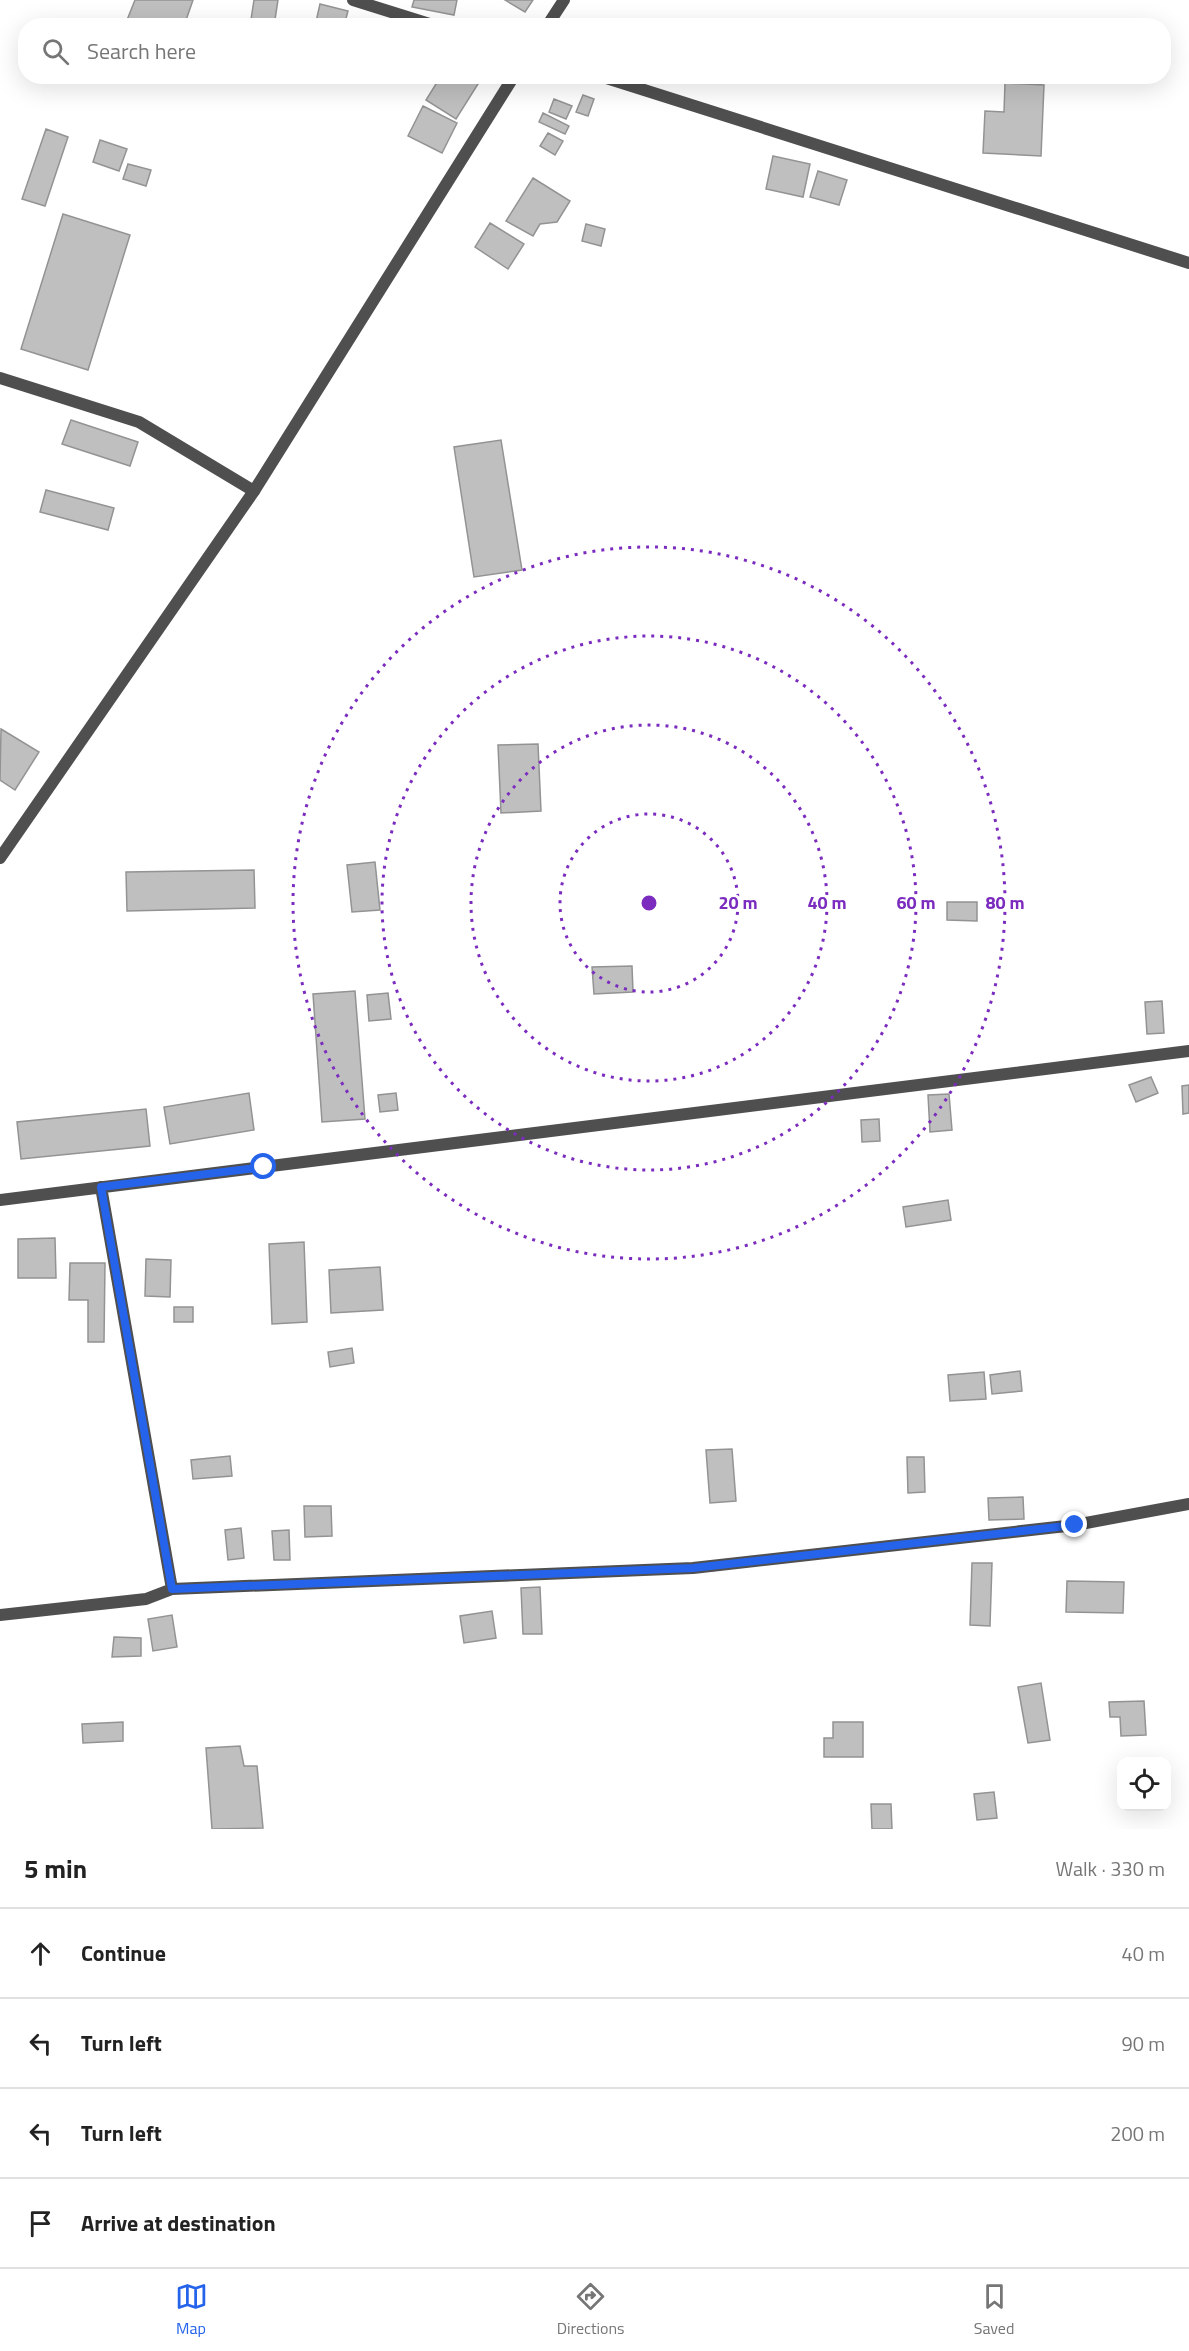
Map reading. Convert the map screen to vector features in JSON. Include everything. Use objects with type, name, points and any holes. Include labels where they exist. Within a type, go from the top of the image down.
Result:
[{"type":"street","points":[[353,0],[410,18]]},
{"type":"street","points":[[552,18],[564,0]]},
{"type":"street","points":[[0,858],[254,491],[509,84]]},
{"type":"street","points":[[625,84],[1189,263]]},
{"type":"street","points":[[0,378],[139,422],[254,491]]},
{"type":"street","points":[[0,1200],[1189,1051]]},
{"type":"street","points":[[101,1187],[172,1589]]},
{"type":"street","points":[[0,1615],[146,1599],[172,1589],[693,1568],[1075,1525],[1189,1504]]},
{"type":"building","points":[[135,0],[193,0],[187,18],[128,18]]},
{"type":"building","points":[[254,0],[278,0],[275,18],[251,18]]},
{"type":"building","points":[[414,0],[457,0],[454,15],[412,7]]},
{"type":"building","points":[[505,0],[533,0],[525,12]]},
{"type":"building","points":[[320,4],[348,11],[346,18],[317,18]]},
{"type":"building","points":[[436,84],[478,84],[456,119],[426,100]]},
{"type":"building","points":[[1005,84],[1044,85],[1041,156],[983,153],[985,111],[1004,112]]},
{"type":"building","points":[[583,95],[594,99],[588,116],[576,112]]},
{"type":"building","points":[[554,99],[572,106],[566,119],[549,112]]},
{"type":"building","points":[[423,106],[457,123],[442,153],[408,136]]},
{"type":"building","points":[[543,113],[569,126],[565,134],[539,122]]},
{"type":"building","points":[[46,129],[68,137],[45,206],[22,199]]},
{"type":"building","points":[[548,133],[563,141],[555,155],[540,146]]},
{"type":"building","points":[[100,140],[127,149],[119,171],[93,162]]},
{"type":"building","points":[[773,156],[810,164],[803,197],[766,189]]},
{"type":"building","points":[[128,164],[151,170],[146,186],[123,179]]},
{"type":"building","points":[[818,171],[847,180],[839,205],[810,197]]},
{"type":"building","points":[[533,178],[570,201],[557,222],[540,224],[533,236],[506,221]]},
{"type":"building","points":[[63,214],[130,235],[88,370],[21,349]]},
{"type":"building","points":[[490,223],[524,244],[508,269],[475,247]]},
{"type":"building","points":[[586,224],[605,229],[601,246],[582,241]]},
{"type":"building","points":[[71,420],[138,442],[130,466],[62,444]]},
{"type":"building","points":[[501,440],[522,570],[474,577],[454,447]]},
{"type":"building","points":[[46,490],[114,508],[108,530],[40,512]]},
{"type":"building","points":[[1,729],[39,752],[15,790],[0,780]]},
{"type":"building","points":[[538,744],[541,811],[501,813],[498,745]]},
{"type":"building","points":[[375,862],[380,910],[352,912],[347,865]]},
{"type":"building","points":[[254,870],[255,908],[127,911],[126,872]]},
{"type":"building","points":[[947,902],[977,902],[977,921],[947,920]]},
{"type":"building","points":[[632,966],[633,992],[594,994],[592,967]]},
{"type":"building","points":[[355,991],[365,1119],[322,1122],[313,994]]},
{"type":"building","points":[[388,993],[391,1019],[369,1021],[367,995]]},
{"type":"building","points":[[1162,1001],[1164,1033],[1147,1034],[1145,1002]]},
{"type":"building","points":[[1151,1077],[1158,1093],[1136,1102],[1129,1085]]},
{"type":"building","points":[[1189,1085],[1189,1113],[1183,1114],[1182,1086]]},
{"type":"building","points":[[249,1093],[254,1130],[170,1144],[164,1107]]},
{"type":"building","points":[[396,1093],[398,1110],[380,1112],[378,1095]]},
{"type":"building","points":[[949,1094],[952,1130],[930,1132],[928,1095]]},
{"type":"building","points":[[146,1109],[150,1146],[21,1159],[17,1122]]},
{"type":"building","points":[[879,1119],[880,1141],[862,1142],[861,1120]]},
{"type":"building","points":[[948,1200],[951,1220],[906,1227],[903,1207]]},
{"type":"building","points":[[55,1238],[56,1278],[18,1278],[18,1239]]},
{"type":"building","points":[[304,1242],[307,1322],[272,1324],[269,1244]]},
{"type":"building","points":[[146,1259],[171,1260],[170,1297],[145,1296]]},
{"type":"building","points":[[70,1263],[105,1263],[104,1342],[88,1342],[88,1300],[69,1300]]},
{"type":"building","points":[[380,1267],[383,1310],[331,1313],[329,1270]]},
{"type":"building","points":[[174,1307],[193,1307],[193,1322],[174,1322]]},
{"type":"building","points":[[352,1348],[354,1363],[330,1367],[328,1352]]},
{"type":"building","points":[[1020,1371],[1022,1391],[992,1394],[990,1375]]},
{"type":"building","points":[[984,1372],[986,1399],[950,1401],[948,1375]]},
{"type":"building","points":[[732,1449],[736,1501],[710,1503],[706,1450]]},
{"type":"building","points":[[230,1456],[232,1476],[193,1479],[191,1460]]},
{"type":"building","points":[[907,1457],[924,1457],[925,1492],[908,1493]]},
{"type":"building","points":[[1023,1497],[1024,1519],[989,1520],[988,1498]]},
{"type":"building","points":[[304,1506],[331,1506],[332,1536],[305,1537]]},
{"type":"building","points":[[241,1528],[244,1558],[228,1560],[225,1530]]},
{"type":"building","points":[[289,1530],[290,1560],[274,1560],[272,1531]]},
{"type":"building","points":[[972,1563],[992,1563],[990,1626],[970,1625]]},
{"type":"building","points":[[1067,1581],[1124,1582],[1123,1613],[1066,1612]]},
{"type":"building","points":[[540,1587],[542,1634],[523,1634],[521,1588]]},
{"type":"building","points":[[492,1611],[496,1638],[464,1643],[460,1616]]},
{"type":"building","points":[[172,1615],[177,1647],[153,1651],[148,1619]]},
{"type":"building","points":[[114,1637],[141,1638],[141,1656],[112,1657]]},
{"type":"building","points":[[1041,1683],[1050,1740],[1028,1743],[1018,1687]]},
{"type":"building","points":[[1144,1701],[1146,1735],[1121,1736],[1120,1717],[1110,1717],[1109,1702]]},
{"type":"building","points":[[123,1722],[123,1741],[83,1743],[82,1724]]},
{"type":"building","points":[[833,1722],[863,1722],[863,1757],[824,1757],[824,1738],[833,1738]]},
{"type":"building","points":[[240,1746],[244,1766],[257,1766],[263,1828],[212,1829],[206,1748]]},
{"type":"building","points":[[994,1792],[997,1818],[977,1820],[974,1794]]},
{"type":"building","points":[[871,1804],[891,1804],[892,1829],[872,1829]]},
{"type":"route","points":[[264,1167],[101,1187],[172,1589],[693,1568],[1075,1525]]}]
